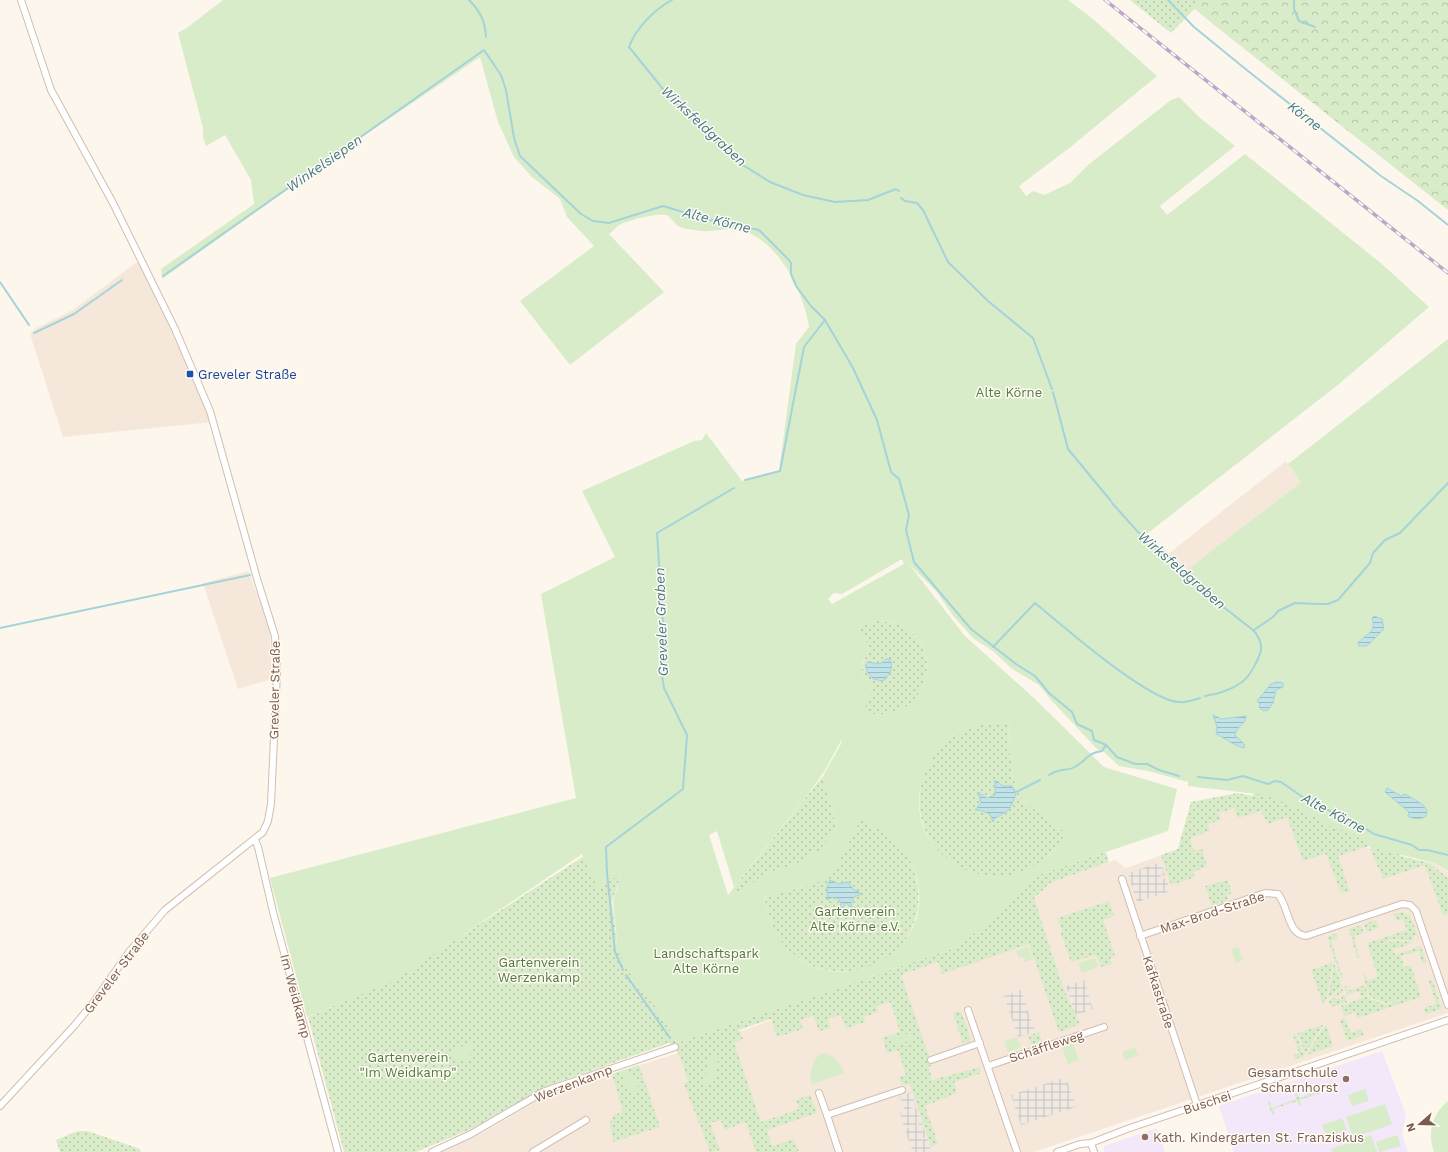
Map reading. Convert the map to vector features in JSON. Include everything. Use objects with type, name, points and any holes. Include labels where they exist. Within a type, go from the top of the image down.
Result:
[{"type":"street","name":"Greveler Straße","points":[[0,1106],[74,1026],[93,1003],[129,952],[160,916],[263,832],[266,826],[271,804],[277,672],[277,649],[273,627],[258,582],[210,411],[203,392],[175,330],[113,203],[51,90],[22,0]]},
{"type":"street","name":"Im Weidkamp","points":[[255,840],[338,1152]]},
{"type":"street","name":"Kafkastraße","points":[[1122,879],[1197,1105]]},
{"type":"street","name":"Max-Brod-Straße","points":[[1140,936],[1265,893],[1278,894],[1296,933],[1306,936],[1402,904],[1410,905],[1416,911],[1448,1005]]},
{"type":"street","points":[[968,1010],[1016,1152]]},
{"type":"street","name":"Buschei","points":[[1057,1152],[1080,1144],[1091,1143],[1104,1136],[1448,1020]]},
{"type":"street","name":"Schäffleweg","points":[[988,1066],[1104,1027]]},
{"type":"street","points":[[931,1060],[980,1043]]},
{"type":"street","name":"Werzenkamp","points":[[432,1152],[471,1134],[545,1091],[675,1047]]},
{"type":"street","points":[[826,1115],[902,1090]]},
{"type":"street","points":[[819,1093],[839,1152]]},
{"type":"street","points":[[533,1152],[586,1120]]},
{"type":"street","points":[[1091,1143],[1094,1152]]},
{"type":"shaded area","points":[[141,259],[213,422],[63,437],[30,334],[35,329],[73,310]]},
{"type":"shaded area","points":[[1286,461],[1301,482],[1183,573],[1181,567],[1167,555]]},
{"type":"shaded area","points":[[249,571],[254,587],[273,627],[270,636],[272,679],[238,689],[203,583]]},
{"type":"shaded area","points":[[1191,802],[1288,802],[1380,855],[1433,863],[1448,872],[1448,1013],[1034,1152],[440,1152],[479,1135],[549,1094],[678,1053],[938,962],[973,955],[1050,883],[1115,860],[1126,868],[1178,849]]},
{"type":"shaded area","points":[[1161,862],[1165,875],[1160,876],[1161,879],[1166,878],[1170,891],[1137,902],[1133,889],[1138,887],[1137,885],[1132,886],[1128,873]]},
{"type":"shaded area","points":[[1084,980],[1093,1009],[1076,1015],[1066,986]]},
{"type":"shaded area","points":[[1021,990],[1035,1032],[1018,1037],[1004,996]]},
{"type":"shaded area","name":"Gesamtschule Scharnhorst","points":[[1382,1051],[1406,1115],[1402,1133],[1408,1152],[1234,1152],[1219,1106]]},
{"type":"shaded area","points":[[1066,1077],[1076,1107],[1021,1125],[1011,1095]]},
{"type":"shaded area","points":[[911,1092],[916,1106],[911,1108],[911,1110],[916,1108],[921,1121],[916,1125],[922,1123],[926,1137],[921,1139],[927,1138],[931,1152],[913,1152],[910,1144],[915,1141],[909,1142],[905,1129],[910,1127],[910,1125],[904,1127],[900,1113],[905,1111],[900,1096]]},
{"type":"shaded area","name":"Kath. Kindergarten St. Franziskus","points":[[1157,1128],[1165,1152],[1104,1152],[1104,1146]]},
{"type":"green space","name":"Alte Körne","points":[[223,0],[1068,0],[1093,19],[1157,76],[1068,149],[1019,186],[1026,196],[1033,191],[1044,195],[1070,183],[1088,165],[1171,100],[1179,97],[1199,117],[1235,146],[1160,206],[1167,215],[1245,154],[1383,265],[1429,307],[1339,384],[1144,536],[1181,567],[1183,573],[1301,482],[1288,464],[1448,339],[1448,871],[1434,863],[1378,849],[1353,834],[1329,826],[1300,809],[1272,798],[1257,794],[1188,786],[1188,782],[1148,771],[1119,766],[1104,752],[1097,749],[1039,685],[1012,669],[993,651],[974,639],[954,617],[936,591],[909,564],[964,635],[1035,699],[1104,767],[1177,789],[1168,831],[1041,874],[960,946],[677,1043],[665,1020],[628,971],[618,951],[613,902],[621,875],[599,885],[600,889],[597,887],[582,854],[396,980],[307,1017],[270,878],[576,798],[541,594],[615,557],[582,491],[694,441],[702,440],[706,433],[742,481],[779,471],[796,344],[809,327],[802,299],[788,270],[768,245],[743,231],[731,229],[701,231],[685,229],[678,226],[670,217],[666,215],[650,216],[625,222],[609,234],[664,292],[570,365],[520,301],[594,246],[567,217],[560,199],[532,177],[514,157],[498,122],[480,57],[346,148],[162,279],[161,269],[254,204],[251,180],[225,135],[206,146],[203,137],[203,128],[178,33]],"holes":[[[902,559],[904,564],[832,604],[828,599],[834,593],[842,594]],[[876,621],[890,622],[903,626],[917,638],[925,653],[927,669],[923,685],[914,699],[901,710],[884,714],[864,712],[873,687],[863,674],[863,661],[870,651],[859,626]],[[1008,722],[1012,776],[1023,801],[1066,833],[1042,861],[1018,873],[1003,876],[988,876],[974,873],[947,859],[936,848],[927,835],[921,820],[919,804],[925,773],[933,759],[943,747],[955,737],[969,729],[988,724]],[[842,739],[841,744],[823,776],[837,828],[819,851],[796,864],[764,874],[743,891],[728,895],[709,835],[717,831],[734,887],[809,793],[825,770]],[[861,820],[888,835],[896,842],[908,857],[916,876],[919,905],[912,930],[896,950],[875,964],[851,971],[825,970],[801,960],[780,940],[774,930],[764,897],[815,884],[834,872]]]},
{"type":"green space","points":[[1130,0],[1194,0],[1198,5],[1171,33]]},
{"type":"green space","points":[[1194,0],[1448,0],[1448,210],[1214,25],[1194,8],[1198,5]]},
{"type":"green space","points":[[876,621],[890,622],[903,626],[917,638],[925,653],[927,669],[923,685],[914,699],[901,710],[884,714],[863,712],[873,687],[863,674],[862,665],[870,651],[859,626]]},
{"type":"green space","points":[[1008,722],[1012,776],[1023,801],[1067,833],[1047,856],[1033,867],[1019,873],[1003,876],[988,876],[973,873],[959,867],[946,858],[935,847],[927,834],[921,818],[921,787],[933,758],[955,735],[969,728]]},
{"type":"green space","points":[[823,776],[837,828],[819,851],[796,864],[764,874],[743,891],[728,895]]},
{"type":"green space","points":[[1254,786],[1395,847],[1401,856],[1429,863],[1448,878],[1448,914],[1443,915],[1425,865],[1383,879],[1369,846],[1338,856],[1350,892],[1341,893],[1326,854],[1303,861],[1287,817],[1268,824],[1261,811],[1238,818],[1234,808],[1219,813],[1221,820],[1208,824],[1210,831],[1190,838],[1194,851],[1202,849],[1207,866],[1193,872],[1195,877],[1171,885],[1161,855],[1178,849],[1191,802],[1237,793],[1253,796]]},
{"type":"green space","name":"Gartenverein Alte Körne e.V.","points":[[861,820],[889,835],[901,845],[907,854],[915,874],[918,895],[917,914],[910,932],[899,947],[885,959],[868,967],[848,971],[819,968],[804,962],[784,946],[775,932],[764,897],[815,884]]},
{"type":"green space","points":[[1106,852],[1109,862],[1050,883],[1034,898],[1063,987],[1080,1024],[1059,1032],[1029,944],[942,974],[938,962],[901,975],[932,1065],[929,1067],[932,1080],[980,1067],[981,1073],[954,1082],[957,1093],[925,1106],[938,1144],[931,1147],[910,1084],[902,1085],[899,1077],[906,1075],[898,1050],[887,1054],[883,1038],[900,1031],[890,1002],[876,1006],[879,1012],[864,1017],[865,1022],[846,1028],[841,1015],[828,1019],[831,1028],[819,1031],[813,1016],[800,1020],[803,1029],[777,1037],[771,1019],[739,1030],[743,1039],[734,1043],[761,1122],[799,1109],[796,1100],[810,1095],[817,1113],[767,1130],[772,1146],[794,1139],[799,1152],[756,1152],[746,1122],[724,1130],[721,1120],[710,1123],[720,1150],[710,1152],[684,1084],[688,1081],[681,1060],[676,1050],[669,1043],[550,1085],[473,1128],[416,1152],[344,1152],[308,1017],[392,981],[584,856],[622,872],[612,902],[618,951],[665,1020],[677,1043],[960,946],[1041,874]]},
{"type":"green space","points":[[1228,880],[1232,893],[1227,895],[1229,900],[1212,906],[1205,886]]},
{"type":"green space","points":[[1109,901],[1114,916],[1103,920],[1115,956],[1110,958],[1112,964],[1102,967],[1096,955],[1071,962],[1061,933],[1062,929],[1057,918]]},
{"type":"green space","points":[[1401,912],[1410,915],[1419,939],[1416,935],[1413,936],[1413,941],[1393,939],[1378,945],[1393,941],[1414,942],[1393,950],[1395,955],[1421,946],[1426,962],[1422,963],[1419,951],[1401,956],[1404,967],[1411,965],[1421,997],[1358,1018],[1355,1012],[1344,1016],[1341,1006],[1368,996],[1370,999],[1386,1005],[1404,999],[1386,1003],[1370,997],[1363,975],[1365,974],[1368,981],[1378,977],[1367,943],[1407,930],[1403,919],[1396,921],[1394,914]]},
{"type":"green space","points":[[1376,920],[1379,927],[1367,932],[1364,924]]},
{"type":"green space","points":[[1361,925],[1364,933],[1354,936],[1359,957],[1357,958],[1349,929]]},
{"type":"green space","points":[[1337,933],[1337,939],[1331,941],[1343,978],[1341,978],[1327,937]]},
{"type":"green space","points":[[1028,946],[1033,959],[1025,962],[1023,957],[1019,958],[1016,951]]},
{"type":"green space","points":[[1238,947],[1243,960],[1236,963],[1231,949]]},
{"type":"green space","points":[[1095,958],[1098,967],[1082,973],[1078,963]]},
{"type":"green space","points":[[1333,962],[1326,1001],[1323,1004],[1311,970]]},
{"type":"green space","points":[[1334,963],[1342,986],[1328,999]]},
{"type":"green space","points":[[1432,979],[1442,1009],[1426,1014],[1424,1008],[1436,1004],[1429,981]]},
{"type":"green space","points":[[1365,985],[1368,995],[1361,997],[1359,991],[1347,995],[1344,987],[1346,986],[1348,991]]},
{"type":"green space","points":[[1342,988],[1343,992],[1332,998]]},
{"type":"green space","points":[[1345,995],[1347,1002],[1331,1007],[1329,1001],[1332,998],[1342,999],[1341,996]]},
{"type":"green space","points":[[961,1011],[971,1039],[969,1042],[963,1044],[953,1013]]},
{"type":"green space","points":[[1345,1018],[1351,1033],[1362,1029],[1364,1035],[1347,1041],[1340,1020]]},
{"type":"green space","points":[[1326,1024],[1333,1046],[1306,1055]]},
{"type":"green space","points":[[1323,1025],[1305,1054],[1298,1033]]},
{"type":"green space","points":[[1039,1032],[1043,1043],[1032,1047],[1028,1036]]},
{"type":"green space","points":[[903,1034],[912,1034],[912,1040],[903,1043],[900,1047],[894,1045],[892,1040],[894,1037],[901,1040]]},
{"type":"green space","points":[[1296,1034],[1304,1056],[1295,1059],[1293,1055],[1299,1053],[1293,1035]]},
{"type":"green space","points":[[1017,1037],[1021,1047],[1008,1052],[1004,1041]]},
{"type":"green space","points":[[468,1043],[471,1044],[470,1061],[453,1060],[449,1053]]},
{"type":"green space","points":[[1073,1043],[1079,1060],[1068,1064],[1062,1047]]},
{"type":"green space","points":[[1135,1047],[1138,1055],[1125,1060],[1122,1052]]},
{"type":"green space","points":[[825,1053],[837,1060],[844,1073],[812,1084],[812,1065],[819,1055]]},
{"type":"green space","points":[[709,1055],[719,1057],[713,1085],[704,1084]]},
{"type":"green space","points":[[639,1065],[660,1127],[613,1142],[610,1123],[614,1115],[623,1112],[612,1074]]},
{"type":"green space","points":[[625,1071],[639,1085],[633,1092],[624,1083],[626,1081],[620,1075]]},
{"type":"green space","points":[[1365,1089],[1369,1101],[1352,1106],[1348,1095]]},
{"type":"green space","points":[[1319,1091],[1320,1093],[1300,1100],[1301,1105],[1299,1106],[1297,1101],[1273,1109],[1274,1114],[1272,1115],[1268,1103],[1270,1102],[1272,1108],[1296,1099],[1295,1094],[1297,1093],[1299,1098]]},
{"type":"green space","points":[[1448,1101],[1448,1152],[1434,1152],[1431,1138],[1432,1124],[1438,1112]]},
{"type":"green space","points":[[1385,1104],[1392,1124],[1353,1138],[1346,1117]]},
{"type":"green space","points":[[1342,1118],[1347,1130],[1327,1137],[1322,1125]]},
{"type":"green space","points":[[78,1131],[87,1131],[140,1149],[141,1152],[60,1152],[56,1140]]},
{"type":"green space","points":[[1371,1135],[1377,1152],[1332,1152],[1331,1149]]},
{"type":"green space","points":[[1397,1135],[1401,1146],[1379,1152],[1376,1142]]},
{"type":"water","points":[[1374,616],[1382,619],[1384,629],[1367,646],[1359,646],[1358,643],[1372,630],[1372,618]]},
{"type":"water","points":[[886,659],[890,659],[892,665],[888,676],[883,681],[873,679],[867,672],[866,665],[868,662],[880,664]]},
{"type":"water","points":[[1277,682],[1283,683],[1283,687],[1276,690],[1273,703],[1268,710],[1263,711],[1259,707],[1260,704],[1257,701],[1271,684]]},
{"type":"water","points":[[1213,715],[1222,719],[1246,716],[1246,719],[1235,735],[1245,745],[1244,748],[1216,734],[1217,727]]},
{"type":"water","points":[[995,780],[1003,786],[1012,786],[1016,795],[1009,810],[994,819],[993,822],[990,814],[980,810],[975,810],[981,803],[978,792],[987,798],[995,795]]},
{"type":"water","points":[[1387,788],[1401,796],[1405,794],[1422,804],[1427,810],[1426,816],[1417,819],[1408,816],[1409,812],[1385,792]]},
{"type":"water","points":[[830,880],[839,884],[848,882],[853,889],[862,894],[854,897],[851,903],[852,908],[846,903],[838,915],[841,904],[839,899],[833,897],[827,900],[827,887]]},
{"type":"waterway","name":"Alte Körne","points":[[469,0],[482,17],[486,37]]},
{"type":"waterway","name":"Wirksfeldgraben","points":[[672,0],[646,20],[636,33],[629,47],[663,89],[699,127],[738,162],[770,182],[803,195],[835,202],[868,200],[896,189],[899,191]]},
{"type":"waterway","name":"Körne","points":[[1168,0],[1194,27],[1248,71],[1381,176],[1418,201],[1448,225]]},
{"type":"waterway","points":[[1294,0],[1294,9],[1299,21],[1315,27]]},
{"type":"waterway","name":"Alte Körne","points":[[163,276],[484,50],[501,75],[506,90],[514,138],[520,156],[581,214],[593,221],[609,223],[663,206],[710,220],[759,230],[788,259],[791,263],[791,274],[796,286],[811,306],[825,320],[853,368],[877,420],[891,472],[899,479],[909,515],[906,530],[914,562],[971,629],[1016,664],[1035,676],[1049,693],[1072,712],[1077,724],[1092,731],[1094,740],[1106,745],[1117,757],[1135,764],[1147,764],[1159,770],[1179,776]]},
{"type":"waterway","name":"Wirksfeldgraben","points":[[901,198],[905,201],[917,203],[923,210],[948,262],[988,301],[1033,338],[1052,389]]},
{"type":"waterway","points":[[34,333],[74,314],[122,280]]},
{"type":"waterway","points":[[0,282],[29,325]]},
{"type":"waterway","name":"Greveler Graben","points":[[745,480],[780,471],[804,347],[825,320]]},
{"type":"waterway","name":"Wirksfeldgraben","points":[[1053,392],[1068,449],[1111,501]]},
{"type":"waterway","points":[[1254,630],[1273,617],[1278,611],[1295,603],[1328,604],[1338,600],[1370,563],[1373,553],[1385,540],[1400,533],[1448,483]]},
{"type":"waterway","name":"Greveler Graben","points":[[623,970],[615,952],[607,873],[606,847],[683,789],[687,735],[664,688],[662,675],[665,654],[657,533],[734,488]]},
{"type":"waterway","name":"Wirksfeldgraben","points":[[1112,503],[1138,532],[1162,549],[1181,568],[1190,581],[1253,630],[1259,639],[1261,645],[1260,654],[1248,676],[1238,685],[1220,693],[1205,696]]},
{"type":"waterway","points":[[0,628],[250,575]]},
{"type":"waterway","name":"Wirksfeldgraben","points":[[993,647],[1035,603],[1084,644],[1147,689],[1165,698],[1179,702],[1187,702],[1200,698]]},
{"type":"waterway","points":[[1049,775],[1057,771],[1075,767],[1093,753],[1102,751],[1106,745]]},
{"type":"waterway","name":"Alte Körne","points":[[1198,777],[1227,780],[1243,776],[1268,784],[1275,781],[1281,782],[1317,807],[1328,810],[1360,825],[1374,834],[1412,845],[1419,850],[1427,850],[1448,855]]},
{"type":"waterway","points":[[1016,792],[1040,780]]},
{"type":"waterway","name":"Greveler Graben","points":[[626,975],[670,1038]]},
{"type":"railway","points":[[1105,0],[1448,273]]},
{"type":"place","name":"Greveler Straße","points":[[190,374]]},
{"type":"place","name":"Gesamtschule Scharnhorst","points":[[1346,1079]]},
{"type":"place","name":"Kath. Kindergarten St. Franziskus","points":[[1145,1137]]},
{"type":"water label","name":"Winkelsiepen","points":[[324,163]]},
{"type":"park label","name":"Landschaftspark Alte Körne","points":[[706,960]]},
{"type":"park label","name":"Gartenverein Werzenkamp","points":[[539,970]]},
{"type":"park label","name":"Gartenverein \"Im Weidkamp\"","points":[[408,1064]]}]
